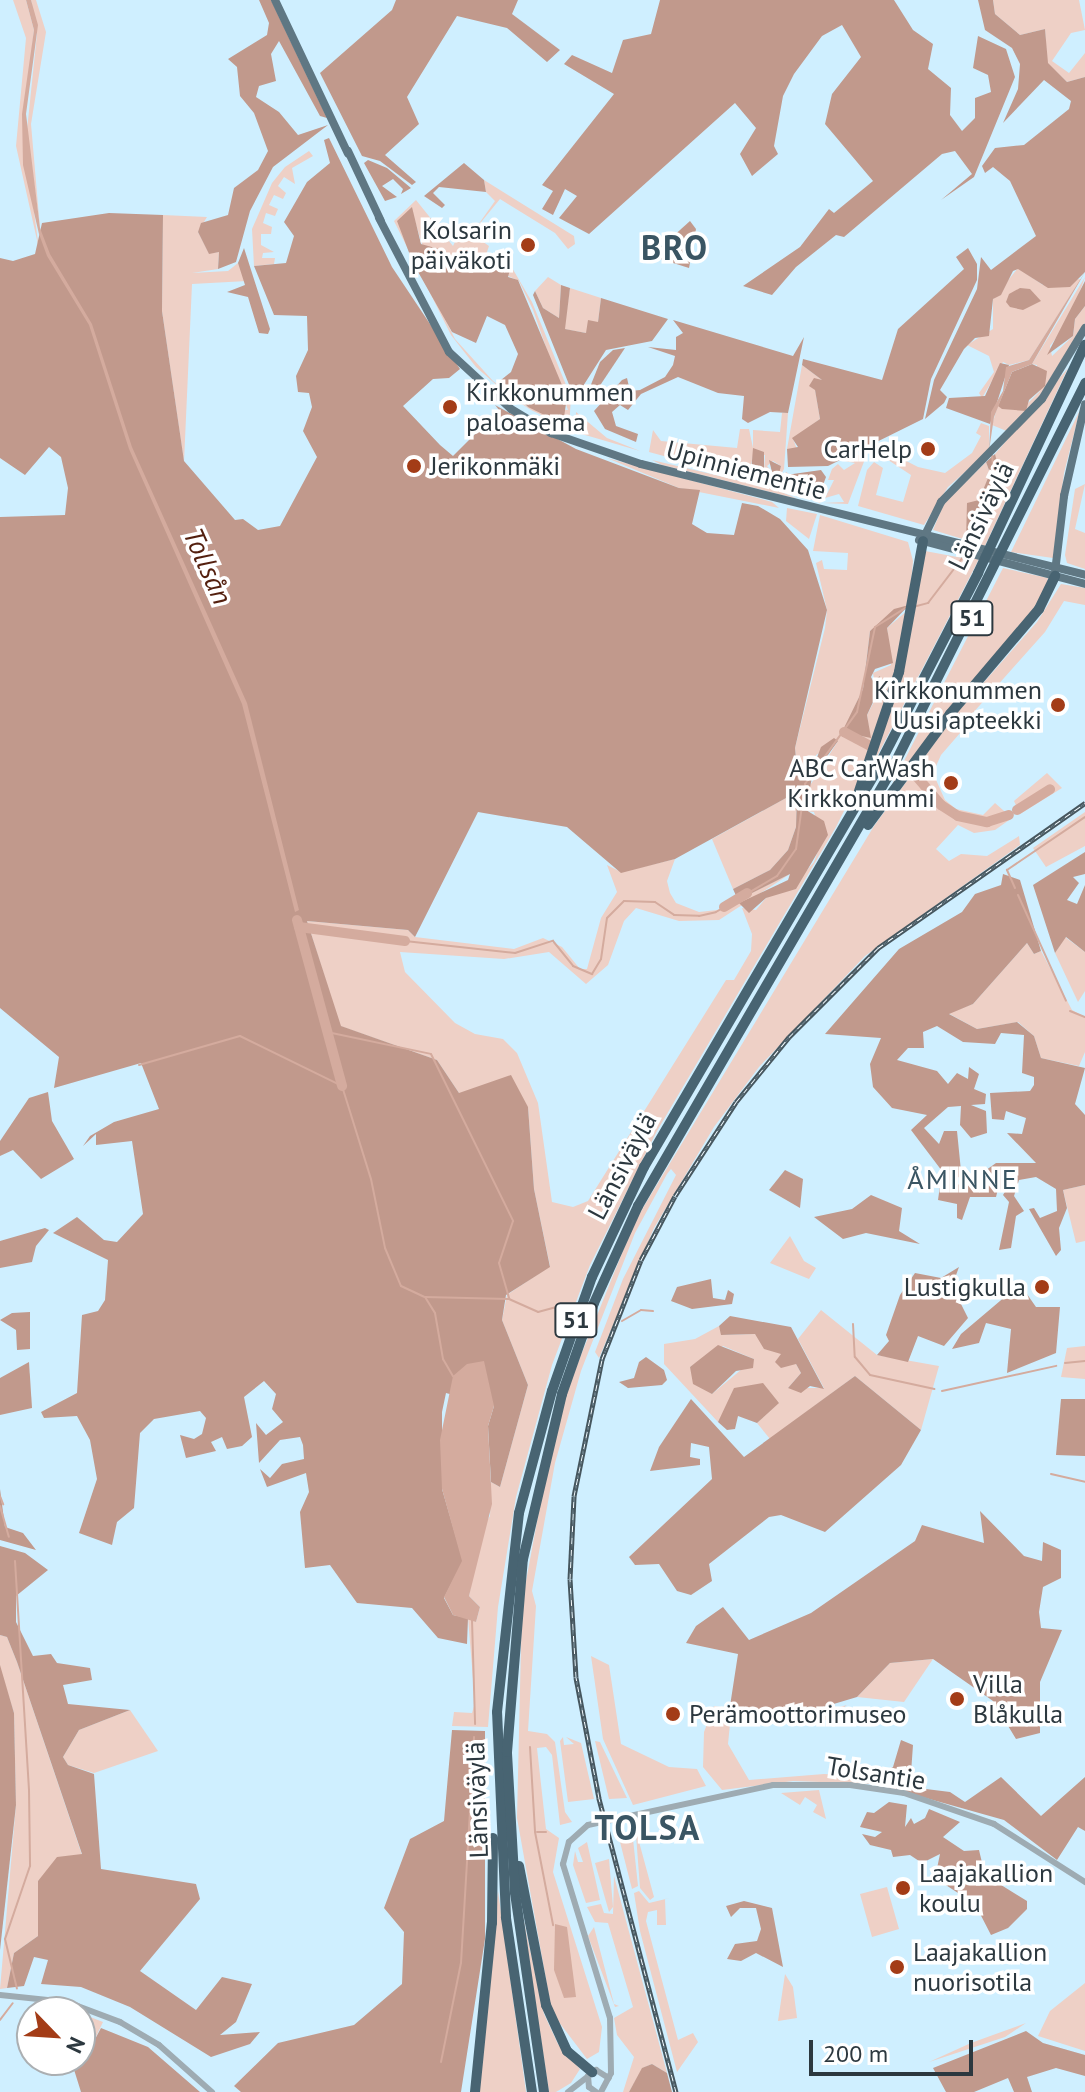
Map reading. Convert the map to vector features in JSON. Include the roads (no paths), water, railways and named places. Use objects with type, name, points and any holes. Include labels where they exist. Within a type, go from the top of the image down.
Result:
[{"type":"highway","name":"Länsiväylä","points":[[532,2092],[506,1917],[496,1788],[498,1684],[517,1528],[531,1460],[572,1329],[644,1167],[848,822],[948,636],[1085,345]]},
{"type":"highway","name":"Länsiväylä","points":[[544,2092],[527,1997],[509,1810],[509,1685],[523,1559],[542,1466],[582,1332],[655,1173],[849,848],[960,641],[1085,383]]},
{"type":"highway","points":[[848,822],[888,711],[910,619],[924,538]]},
{"type":"highway","points":[[849,848],[950,714],[1028,625],[1055,572]]},
{"type":"highway","points":[[475,2092],[492,1923],[496,1788]]},
{"type":"highway","points":[[509,1810],[546,2005],[567,2051],[593,2073]]},
{"type":"main road","name":"Upinniementie","points":[[275,0],[391,244],[449,352],[478,382],[528,421],[610,455],[1055,572]]},
{"type":"main road","points":[[924,538],[941,502],[1042,399],[1085,328]]},
{"type":"main road","points":[[1055,572],[1064,496],[1085,404]]},
{"type":"main road","points":[[1055,572],[1085,575]]},
{"type":"main road","points":[[1055,572],[1085,584]]},
{"type":"street","name":"Tolsantie","points":[[610,2082],[609,2011],[563,1864],[567,1846],[580,1830],[644,1812],[773,1785],[888,1790],[994,1824],[1085,1882]]},
{"type":"street","points":[[0,1995],[67,2002],[112,2018],[159,2045],[212,2092]]},
{"type":"street","points":[[568,2092],[593,2073],[611,2052]]},
{"type":"street","points":[[578,2092],[596,2091],[610,2082],[593,2073]]},
{"type":"street","points":[[593,2073],[596,2091]]},
{"type":"waterway","points":[[969,544],[994,477],[992,456]]},
{"type":"waterway","points":[[913,607],[928,603],[963,557]]},
{"type":"waterway","points":[[405,941],[515,953],[553,941],[573,966],[592,974],[601,959],[607,918],[624,901],[655,902],[674,915],[699,916],[716,912],[777,876],[796,849],[805,784],[857,712],[875,627],[907,607]]},
{"type":"waterway","points":[[844,732],[870,746]]},
{"type":"waterway","points":[[912,771],[941,805],[958,816],[987,822],[1009,815]]},
{"type":"waterway","points":[[1017,810],[1050,789]]},
{"type":"waterway","points":[[1015,888],[1007,870],[1085,817]]},
{"type":"waterway","points":[[724,907],[747,893]]},
{"type":"waterway","points":[[1018,895],[1066,1001]]},
{"type":"waterway","points":[[297,920],[342,1086]]},
{"type":"waterway","points":[[299,927],[405,941]]},
{"type":"waterway","points":[[1070,1011],[1085,1017]]},
{"type":"waterway","points":[[327,1032],[431,1054],[513,1221],[499,1263],[509,1299]]},
{"type":"waterway","points":[[139,1065],[240,1036],[342,1086],[371,1179],[385,1248],[401,1286],[425,1297],[435,1313],[443,1359],[453,1376]]},
{"type":"waterway","points":[[425,1297],[509,1299],[538,1312],[557,1307]]},
{"type":"waterway","points":[[622,1321],[641,1310],[653,1311]]},
{"type":"waterway","points":[[853,1324],[855,1357],[870,1375],[934,1389]]},
{"type":"waterway","points":[[1065,1363],[1085,1361]]},
{"type":"waterway","points":[[942,1391],[1056,1366]]},
{"type":"waterway","points":[[1051,1474],[1085,1482]]},
{"type":"waterway","points":[[0,1496],[3,1504]]},
{"type":"waterway","points":[[0,1506],[9,1537]]},
{"type":"waterway","points":[[15,1561],[29,1790],[30,1866],[5,1939],[17,1989]]},
{"type":"waterway","points":[[472,1620],[475,1724]]},
{"type":"waterway","points":[[471,1793],[474,1737]]},
{"type":"waterway","points":[[530,1747],[535,1832],[553,1925]]},
{"type":"waterway","points":[[441,2062],[461,1963],[471,1796]]},
{"type":"waterway","points":[[537,1832],[546,1832]]},
{"type":"waterway","points":[[0,2020],[13,2003]]},
{"type":"railway","points":[[676,2092],[599,1798],[576,1677],[570,1579],[574,1496],[602,1359],[641,1260],[675,1196],[736,1102],[789,1037],[878,948],[1085,803]]},
{"type":"place","name":"Kolsarin päiväkoti","points":[[528,245]]},
{"type":"place","name":"Kirkkonummen paloasema","points":[[450,407]]},
{"type":"place","name":"CarHelp","points":[[928,449]]},
{"type":"place","name":"Jerikonmäki","points":[[414,466]]},
{"type":"place","name":"Kirkkonummen Uusi apteekki","points":[[1058,705]]},
{"type":"place","name":"ABC CarWash Kirkkonummi","points":[[951,783]]},
{"type":"place","name":"Lustigkulla","points":[[1042,1287]]},
{"type":"place","name":"Villa Blåkulla","points":[[957,1699]]},
{"type":"place","name":"Perämoottorimuseo","points":[[673,1714]]},
{"type":"place","name":"Laajakallion koulu","points":[[903,1888]]},
{"type":"place","name":"Laajakallion nuorisotila","points":[[897,1967]]},
{"type":"district","name":"BRO","points":[[675,248]]},
{"type":"district","name":"ÅMINNE","points":[[963,1179]]},
{"type":"district","name":"TOLSA","points":[[648,1828]]},
{"type":"water label","name":"Tollsån","points":[[208,566]]}]
